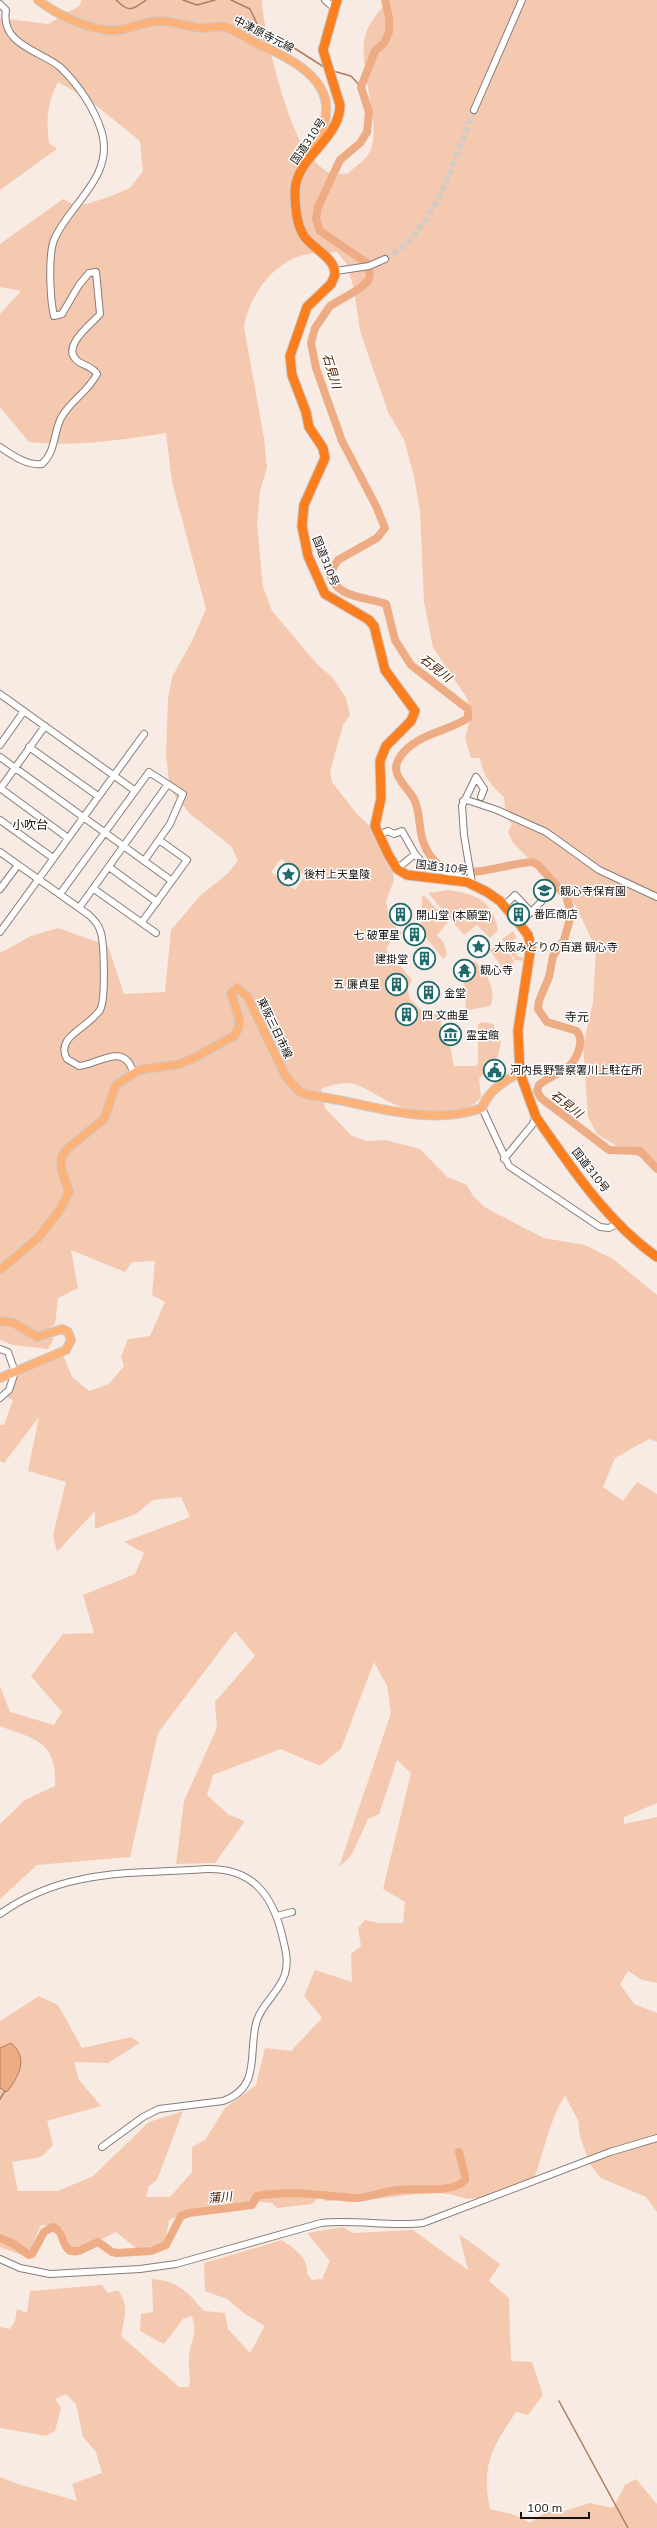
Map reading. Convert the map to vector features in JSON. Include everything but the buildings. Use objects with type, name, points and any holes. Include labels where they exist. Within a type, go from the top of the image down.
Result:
[{"type":"highway","name":"国道310号","points":[[335,4],[323,50],[340,105],[340,112],[333,128],[303,167],[295,190],[299,225],[310,243],[332,263],[336,271],[331,284],[307,307],[290,356],[292,375],[309,427],[323,448],[325,458],[304,506],[302,526],[305,544],[321,588],[331,599],[369,620],[374,626],[384,670],[415,710],[412,721],[395,735],[381,756],[381,798],[375,821],[380,835],[397,869],[407,875],[422,878],[470,876],[504,906],[520,923],[528,935],[531,946],[518,1024],[520,1073],[536,1117],[617,1224],[637,1243],[657,1257]]},
{"type":"main road","name":"中津原寺元線","points":[[38,0],[67,17],[106,30],[118,31],[156,21],[204,28],[224,27],[291,60],[321,88],[328,104],[326,118],[304,158],[303,167]]},
{"type":"main road","name":"東阪三日市線","points":[[0,1270],[38,1238],[59,1211],[69,1192],[61,1168],[64,1154],[104,1119],[114,1087],[133,1072],[180,1064],[234,1036],[239,1027],[239,1019],[231,993],[237,988],[247,996],[286,1076],[299,1091],[308,1095],[418,1115],[458,1115],[482,1108]]},
{"type":"main road","points":[[482,1108],[491,1093],[509,1078],[520,1073]]},
{"type":"main road","points":[[0,1322],[14,1323],[37,1337],[62,1329],[70,1337],[69,1347],[66,1350],[0,1378]]},
{"type":"street","points":[[325,0],[335,4]]},
{"type":"street","points":[[474,110],[522,0]]},
{"type":"street","points":[[0,4],[6,10],[4,16],[5,27],[14,42],[22,48],[44,56],[60,68],[92,108],[102,134],[104,153],[94,182],[55,239],[52,265],[54,316],[62,314],[79,285],[89,273],[96,272],[100,314],[77,337],[73,353],[76,360],[95,371],[97,374],[85,392],[62,416],[51,453],[42,464],[34,464],[14,457],[0,447]]},
{"type":"street","points":[[336,271],[353,269],[383,260]]},
{"type":"street","points":[[1,697],[24,711],[134,790]]},
{"type":"street","points":[[0,745],[24,711]]},
{"type":"street","points":[[45,726],[0,789],[68,838]]},
{"type":"street","points":[[0,932],[144,734]]},
{"type":"street","points":[[29,747],[98,796]]},
{"type":"street","points":[[0,757],[172,881]]},
{"type":"street","points":[[60,894],[148,772],[183,794],[170,824],[144,861]]},
{"type":"street","points":[[380,835],[388,831],[394,834],[402,831],[415,854],[428,869],[470,876],[464,801],[476,777],[484,789],[481,797]]},
{"type":"street","points":[[79,908],[168,784]]},
{"type":"street","points":[[464,801],[468,800],[523,821],[546,832],[599,870],[657,897]]},
{"type":"street","points":[[0,820],[54,858]]},
{"type":"street","points":[[142,922],[187,860],[159,840]]},
{"type":"street","points":[[0,852],[79,908],[96,922],[101,933],[104,993],[103,1005],[97,1014],[67,1040],[65,1047],[66,1057],[70,1062],[79,1066],[107,1056],[117,1057],[129,1063],[133,1072]]},
{"type":"street","points":[[397,869],[415,854]]},
{"type":"street","points":[[0,889],[18,865]]},
{"type":"street","points":[[109,866],[157,902]]},
{"type":"street","points":[[94,889],[156,933]]},
{"type":"street","points":[[504,906],[515,895],[531,912]]},
{"type":"street","points":[[520,923],[541,902]]},
{"type":"street","points":[[482,1108],[504,1159],[513,1170],[549,1192],[600,1227],[605,1229],[617,1224]]},
{"type":"street","points":[[504,1159],[529,1130],[536,1117]]},
{"type":"street","points":[[0,1349],[8,1352],[15,1372],[8,1390],[0,1398]]},
{"type":"street","points":[[0,1914],[37,1892],[72,1880],[219,1869],[240,1875],[254,1883],[266,1894],[277,1916],[286,1952],[286,1968],[280,1984],[264,2007],[257,2021],[251,2070],[244,2086],[233,2097],[223,2101],[153,2111],[102,2147]]},
{"type":"street","points":[[277,1916],[292,1912]]},
{"type":"street","points":[[0,2258],[20,2268],[50,2274],[140,2269],[176,2264],[321,2223],[340,2221],[404,2224],[423,2222],[610,2152],[657,2138]]},
{"type":"shaded area","points":[[82,0],[262,0],[266,32],[276,74],[289,115],[302,144],[316,162],[328,172],[347,174],[366,158],[372,144],[374,130],[364,65],[365,36],[371,22],[388,0],[657,0],[657,1165],[622,1149],[597,1134],[588,1117],[583,1046],[593,1002],[596,949],[576,906],[513,843],[508,832],[512,824],[506,818],[504,797],[488,780],[483,770],[480,758],[471,758],[465,738],[471,716],[467,698],[433,648],[424,602],[420,511],[414,476],[404,440],[388,412],[360,331],[354,290],[347,264],[337,252],[309,254],[289,260],[263,284],[250,305],[244,327],[264,438],[267,467],[260,491],[257,524],[263,587],[272,611],[318,665],[333,678],[346,698],[350,715],[343,725],[330,772],[332,782],[356,813],[373,829],[392,867],[394,880],[386,901],[390,922],[402,933],[390,942],[386,949],[412,980],[408,988],[409,998],[420,1009],[440,1016],[443,1039],[450,1046],[454,1066],[476,1066],[478,1063],[478,1024],[482,1022],[493,1024],[501,1042],[498,1056],[479,1079],[481,1097],[474,1104],[466,1108],[436,1114],[416,1111],[400,1107],[361,1087],[346,1083],[321,1089],[325,1108],[352,1136],[366,1141],[386,1140],[420,1149],[447,1177],[467,1185],[473,1196],[486,1208],[544,1238],[585,1245],[613,1259],[657,1295],[657,1442],[649,1439],[615,1458],[603,1487],[623,1501],[637,1482],[657,1494],[657,1803],[624,1817],[624,1824],[657,1817],[657,1983],[642,1980],[628,1971],[620,1984],[634,2004],[657,2013],[657,2212],[646,2197],[601,2178],[590,2164],[580,2137],[578,2120],[565,2096],[554,2117],[532,2184],[495,2196],[468,2199],[449,2194],[430,2192],[377,2199],[326,2201],[319,2197],[312,2204],[277,2208],[272,2203],[251,2201],[246,2209],[224,2202],[205,2211],[184,2215],[169,2220],[165,2244],[137,2249],[116,2232],[88,2246],[74,2257],[63,2229],[41,2225],[27,2257],[0,2247],[0,2021],[39,1996],[58,2005],[82,2048],[131,2037],[140,2043],[108,2063],[74,2062],[79,2080],[101,2106],[47,2121],[53,2145],[41,2157],[12,2162],[18,2191],[58,2191],[93,2176],[149,2122],[183,2111],[157,2180],[149,2186],[146,2197],[170,2197],[192,2172],[192,2147],[205,2140],[225,2108],[256,2085],[265,2048],[291,2051],[322,2018],[304,1996],[315,1970],[352,1982],[351,1954],[361,1946],[358,1928],[365,1920],[379,1923],[403,1923],[405,1902],[383,1889],[411,1773],[397,1760],[379,1814],[368,1819],[351,1856],[339,1867],[391,1713],[387,1686],[374,1662],[341,1749],[320,1766],[281,1749],[213,1775],[207,1795],[229,1815],[245,1821],[215,1863],[176,1864],[184,1801],[217,1728],[215,1702],[255,1656],[235,1631],[158,1733],[130,1857],[37,1865],[0,1899],[0,1824],[25,1800],[55,1786],[55,1771],[48,1751],[42,1744],[34,1739],[0,1726],[0,1686],[10,1712],[54,1725],[62,1712],[31,1676],[63,1634],[94,1633],[83,1595],[135,1574],[144,1553],[124,1542],[190,1517],[181,1497],[153,1500],[136,1514],[95,1529],[95,1511],[57,1552],[53,1535],[66,1482],[28,1471],[39,1417],[4,1463],[0,1461],[0,1425],[4,1425],[13,1400],[5,1396],[17,1374],[63,1355],[72,1377],[89,1391],[109,1384],[124,1366],[121,1357],[128,1339],[150,1336],[165,1302],[152,1295],[155,1261],[132,1262],[125,1272],[71,1250],[78,1288],[58,1298],[55,1324],[36,1337],[54,1338],[48,1349],[13,1345],[0,1340],[0,953],[31,936],[58,928],[108,946],[124,994],[165,992],[171,930],[201,895],[227,874],[238,861],[231,846],[190,814],[170,789],[166,755],[168,699],[172,677],[192,641],[206,609],[172,482],[166,433],[81,443],[64,444],[29,442],[0,407],[0,314],[21,291],[0,287],[0,244],[63,199],[72,204],[87,204],[108,197],[130,188],[143,171],[140,141],[88,99],[58,82],[54,90],[48,112],[49,143],[57,149],[0,190],[0,18],[48,24],[79,6]],"holes":[[[281,859],[305,876],[295,890],[271,872]]]},
{"type":"shaded area","points":[[448,890],[467,894],[481,900],[492,912],[498,930],[490,938],[477,925],[464,935],[428,893]]},
{"type":"shaded area","points":[[424,895],[448,922],[437,935],[444,943],[447,955],[443,959],[421,931],[422,897]]},
{"type":"shaded area","points":[[513,931],[517,937],[510,943],[518,956],[525,959],[525,961],[515,960],[502,939]]},
{"type":"shaded area","points":[[503,942],[514,961],[512,966],[503,969],[490,950]]},
{"type":"shaded area","points":[[474,961],[483,970],[490,982],[493,995],[490,1006],[468,1010],[466,1009],[463,971]]},
{"type":"shaded area","points":[[11,2043],[20,2055],[21,2061],[15,2080],[7,2092],[0,2088],[0,2048]]},
{"type":"shaded area","points":[[343,2227],[353,2233],[413,2230],[468,2270],[459,2234],[500,2264],[489,2281],[509,2298],[511,2361],[532,2362],[543,2395],[528,2415],[516,2412],[495,2447],[488,2468],[487,2480],[490,2509],[515,2515],[530,2523],[546,2512],[564,2511],[590,2503],[613,2508],[625,2485],[636,2479],[657,2504],[657,2528],[0,2528],[0,2477],[18,2484],[77,2501],[72,2484],[102,2473],[96,2452],[83,2437],[76,2404],[66,2394],[55,2399],[61,2408],[55,2431],[46,2436],[0,2428],[0,2327],[10,2329],[15,2321],[17,2309],[27,2313],[30,2291],[102,2285],[108,2293],[118,2290],[122,2296],[125,2307],[125,2318],[121,2336],[179,2387],[189,2387],[189,2356],[194,2332],[194,2322],[192,2316],[183,2319],[164,2344],[140,2331],[141,2314],[153,2312],[152,2279],[169,2282],[176,2285],[187,2293],[204,2311],[225,2313],[228,2329],[250,2353],[265,2326],[245,2314],[227,2299],[205,2291],[204,2263],[282,2240],[303,2258],[307,2268],[307,2274],[312,2280],[322,2279],[330,2261],[307,2233]]},
{"type":"waterway","points":[[116,0],[124,7],[130,9],[146,0]]},
{"type":"waterway","points":[[183,0],[197,5],[215,0]]},
{"type":"waterway","points":[[231,0],[250,9],[260,30],[291,46],[324,67]]},
{"type":"waterway","name":"石見川","points":[[385,0],[389,18],[389,32],[384,43],[375,51],[361,87],[369,112],[367,132],[360,143],[340,160],[318,207],[316,219],[320,231],[367,263],[370,275],[368,281],[359,289],[330,306],[315,328],[311,343],[316,368],[342,441],[376,506],[385,528],[377,538],[338,560],[330,573],[333,581],[344,592],[386,604],[395,640],[411,665],[468,709],[468,718],[414,743],[406,749],[397,763],[397,774],[414,799],[418,810],[422,839],[433,859],[444,868],[457,872],[472,872],[532,862],[538,865],[566,896],[570,909],[570,919],[564,940],[553,956],[549,977],[539,1001],[538,1009],[547,1022],[577,1031],[580,1038],[580,1044],[576,1057],[568,1067],[539,1085],[537,1091],[541,1098],[609,1150],[640,1151],[657,1169]]},
{"type":"waterway","points":[[333,71],[351,76],[361,87]]},
{"type":"waterway","points":[[0,2099],[5,2091]]},
{"type":"waterway","name":"蒲川","points":[[0,2238],[14,2244],[29,2255],[32,2254],[44,2232],[53,2227],[57,2229],[65,2245],[70,2251],[79,2251],[98,2242],[112,2252],[117,2253],[151,2251],[166,2245],[181,2216],[189,2213],[252,2205],[257,2196],[292,2193],[358,2198],[397,2190],[433,2190],[452,2187],[465,2180],[459,2152]]},
{"type":"waterway","points":[[559,2401],[628,2528]]},
{"type":"tunnel","points":[[385,259],[403,246],[417,231],[430,213],[450,172],[474,110]]},
{"type":"place","name":"後村上天皇陵","points":[[288,874]]},
{"type":"place","name":"観心寺保育園","points":[[544,891]]},
{"type":"place","name":"番匠商店","points":[[519,914]]},
{"type":"place","name":"開山堂 (本願堂)","points":[[401,915]]},
{"type":"place","name":"七 破軍星","points":[[415,935]]},
{"type":"place","name":"大阪みどりの百選 観心寺","points":[[478,947]]},
{"type":"place","name":"建掛堂","points":[[424,959]]},
{"type":"place","name":"観心寺","points":[[465,970]]},
{"type":"place","name":"五 廉貞星","points":[[396,984]]},
{"type":"place","name":"金堂","points":[[429,993]]},
{"type":"place","name":"四 文曲星","points":[[407,1015]]},
{"type":"place","name":"霊宝館","points":[[450,1035]]},
{"type":"place","name":"河内長野警察署川上駐在所","points":[[495,1070]]},
{"type":"district","name":"小吹台","points":[[30,824]]},
{"type":"district","name":"寺元","points":[[577,1016]]}]
